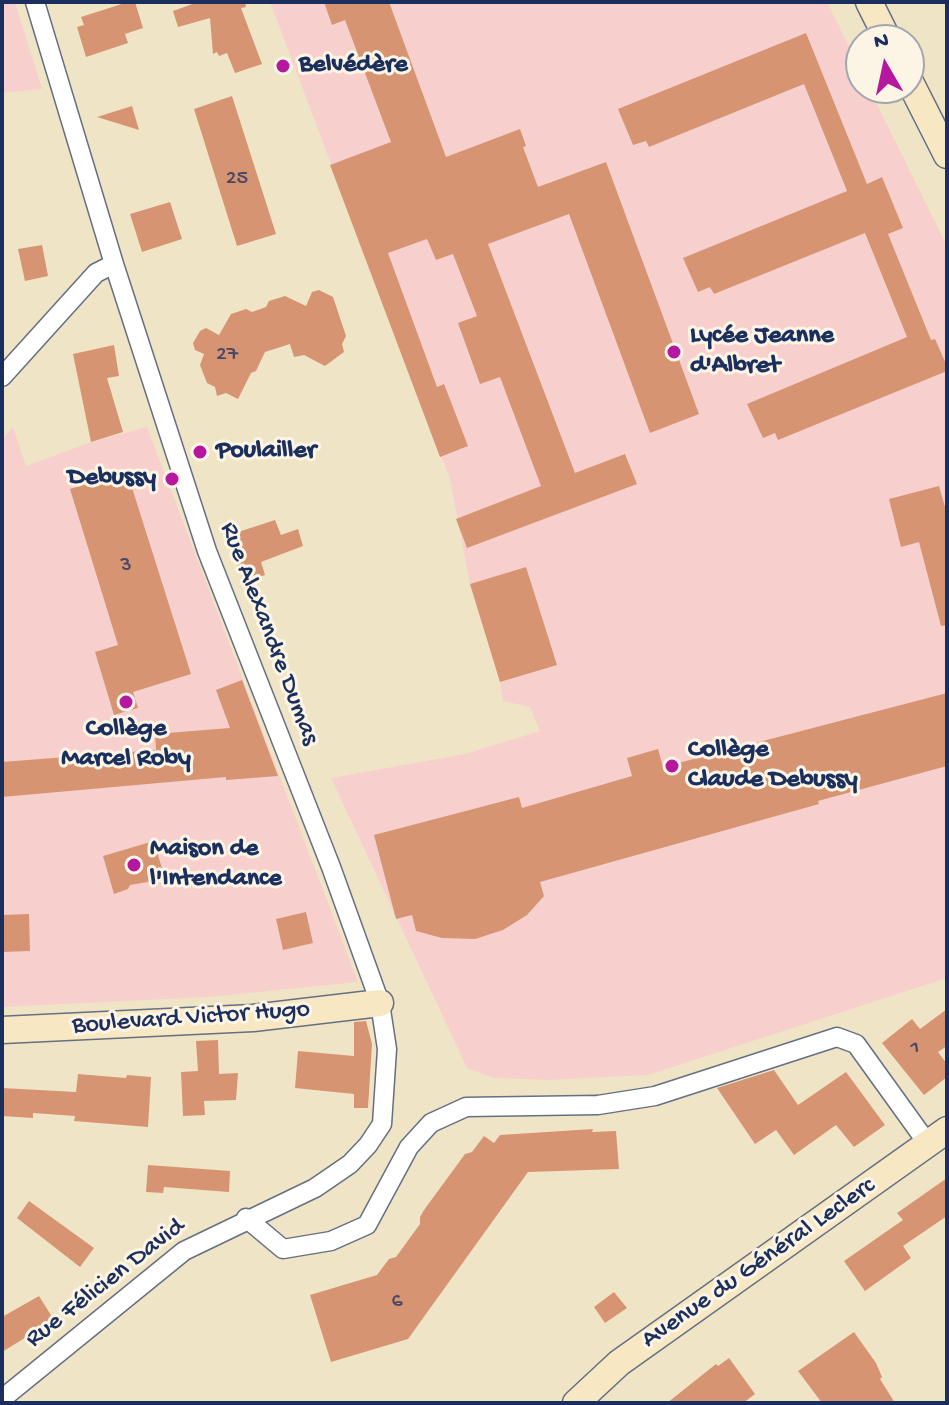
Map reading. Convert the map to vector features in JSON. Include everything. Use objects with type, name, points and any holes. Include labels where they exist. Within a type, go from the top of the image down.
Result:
[{"type":"main road","points":[[869,2],[880,24]]},
{"type":"main road","points":[[921,104],[947,155]]},
{"type":"main road","name":"Boulevard Victor Hugo","points":[[2,1030],[253,1018],[380,1003]]},
{"type":"main road","name":"Avenue du Général Leclerc","points":[[576,1403],[619,1363],[938,1137]]},
{"type":"street","name":"Rue Alexandre Dumas","points":[[35,2],[114,264],[207,551],[331,867],[380,1003],[387,1049],[382,1124],[350,1164],[315,1188],[246,1218]]},
{"type":"street","points":[[2,377],[96,273],[114,264]]},
{"type":"street","points":[[246,1218],[283,1249],[331,1241],[367,1225],[409,1147],[431,1123],[466,1107],[598,1105],[655,1096],[837,1037],[856,1044],[938,1137]]},
{"type":"street","name":"Rue Félicien David","points":[[2,1399],[184,1251],[246,1218]]},
{"type":"shaded area","points":[[2,2],[15,2],[42,89],[2,93]]},
{"type":"shaded area","name":"Lycée Jeanne d'Albret","points":[[270,2],[827,2],[845,39],[845,104],[877,104],[947,246],[947,978],[648,1075],[550,1080],[494,1078],[467,1068],[331,778],[465,754],[540,731],[530,707],[503,701],[470,584],[450,479]]},
{"type":"shaded area","name":"Collège Marcel Roby","points":[[13,427],[26,466],[91,442],[147,427],[358,982],[210,997],[2,1007],[2,440]]},
{"type":"building","points":[[135,2],[143,28],[125,34],[128,43],[86,57],[77,27],[84,25],[81,17]]},
{"type":"building","points":[[198,2],[245,2],[246,7],[241,8],[262,64],[235,73],[227,53],[219,56],[217,52],[213,54],[210,18],[178,27],[173,11]]},
{"type":"building","points":[[324,2],[389,2],[446,157],[520,129],[526,146],[523,147],[538,187],[606,162],[699,414],[650,433],[569,214],[488,244],[575,473],[625,454],[637,484],[467,548],[456,519],[541,486],[500,377],[480,384],[458,323],[477,316],[453,254],[436,260],[427,239],[388,253],[437,387],[444,384],[468,446],[440,457],[330,165],[391,142],[345,20],[332,25]]},
{"type":"building","points":[[806,33],[867,184],[882,177],[903,228],[888,234],[931,340],[935,339],[947,371],[778,440],[775,433],[763,438],[747,404],[907,337],[865,233],[714,294],[710,287],[698,292],[683,258],[847,191],[804,84],[649,147],[646,141],[633,145],[618,109]]},
{"type":"building","points":[[232,96],[276,234],[237,246],[194,109]]},
{"type":"building","points":[[132,106],[139,130],[97,117]]},
{"type":"building","points":[[170,202],[182,239],[142,252],[130,214]]},
{"type":"building","points":[[42,245],[48,276],[25,281],[18,249]]},
{"type":"building","points":[[319,290],[333,297],[346,336],[342,344],[344,352],[325,366],[304,355],[294,357],[290,344],[265,352],[238,399],[226,393],[217,396],[215,387],[207,383],[200,365],[204,354],[195,350],[193,343],[200,331],[206,328],[219,335],[231,314],[246,309],[252,312],[266,307],[269,301],[285,296],[306,306],[312,292]]},
{"type":"building","points":[[114,345],[119,376],[107,378],[123,432],[91,442],[73,354]]},
{"type":"building","points":[[127,472],[191,674],[133,692],[138,708],[114,715],[95,652],[118,645],[70,489]]},
{"type":"building","points":[[939,486],[947,514],[947,625],[941,626],[919,542],[901,547],[889,499]]},
{"type":"building","points":[[275,520],[281,535],[298,529],[303,546],[261,562],[265,575],[244,582],[226,536]]},
{"type":"building","points":[[526,567],[557,665],[500,682],[470,584]]},
{"type":"building","points":[[242,680],[278,776],[226,780],[226,777],[2,797],[2,762],[156,750],[155,734],[230,728],[216,690]]},
{"type":"building","points":[[947,693],[947,766],[540,882],[544,896],[527,915],[503,930],[475,939],[442,938],[416,931],[412,915],[396,919],[374,835],[519,797],[522,808],[632,776],[627,758],[658,749],[663,767]]},
{"type":"building","name":"Maison de l'Intendance","points":[[154,841],[165,879],[130,885],[128,889],[114,894],[103,856]]},
{"type":"building","points":[[306,912],[313,943],[283,950],[276,919]]},
{"type":"building","points":[[29,914],[30,951],[2,952],[2,915]]},
{"type":"building","points":[[947,1009],[947,1046],[938,1052],[947,1064],[947,1077],[924,1095],[882,1043],[912,1019],[920,1029]]},
{"type":"building","points":[[366,1021],[372,1044],[368,1108],[354,1108],[354,1094],[295,1088],[298,1051],[354,1056],[354,1022]]},
{"type":"building","points":[[218,1040],[219,1074],[238,1073],[236,1100],[204,1101],[205,1115],[183,1116],[181,1072],[198,1071],[196,1041]]},
{"type":"building","points":[[774,1070],[798,1105],[846,1072],[885,1125],[854,1147],[836,1125],[794,1155],[776,1130],[755,1144],[717,1088]]},
{"type":"building","points":[[78,1074],[151,1077],[148,1127],[74,1121],[75,1116],[33,1113],[33,1118],[2,1116],[2,1088],[76,1092]]},
{"type":"building","points":[[593,1129],[592,1132],[616,1131],[619,1169],[528,1172],[408,1339],[331,1362],[310,1295],[377,1275],[389,1259],[396,1257],[420,1224],[424,1210],[465,1154],[472,1152],[484,1136],[494,1143],[500,1135]]},
{"type":"building","points":[[148,1165],[230,1171],[229,1192],[164,1187],[163,1193],[146,1192]]},
{"type":"building","points":[[947,1178],[947,1216],[903,1246],[911,1258],[865,1291],[844,1261],[903,1220],[897,1213]]},
{"type":"building","points":[[29,1201],[94,1248],[80,1267],[17,1218]]},
{"type":"building","points":[[614,1292],[627,1308],[605,1323],[594,1307]]},
{"type":"building","points":[[39,1296],[54,1320],[2,1352],[2,1317]]},
{"type":"building","points":[[854,1332],[876,1363],[882,1377],[880,1379],[895,1403],[822,1403],[798,1371]]},
{"type":"building","points":[[729,1358],[755,1394],[743,1403],[667,1403],[716,1364],[718,1366]]},
{"type":"place","name":"Belvédère","points":[[283,66]]},
{"type":"place","name":"Lycée Jeanne d'Albret","points":[[674,352]]},
{"type":"place","name":"Poulailler","points":[[200,452]]},
{"type":"place","name":"Debussy","points":[[172,479]]},
{"type":"place","name":"Collège Marcel Roby","points":[[126,702]]},
{"type":"place","name":"Collège Claude Debussy","points":[[672,766]]},
{"type":"place","name":"Maison de l'Intendance","points":[[134,865]]}]
